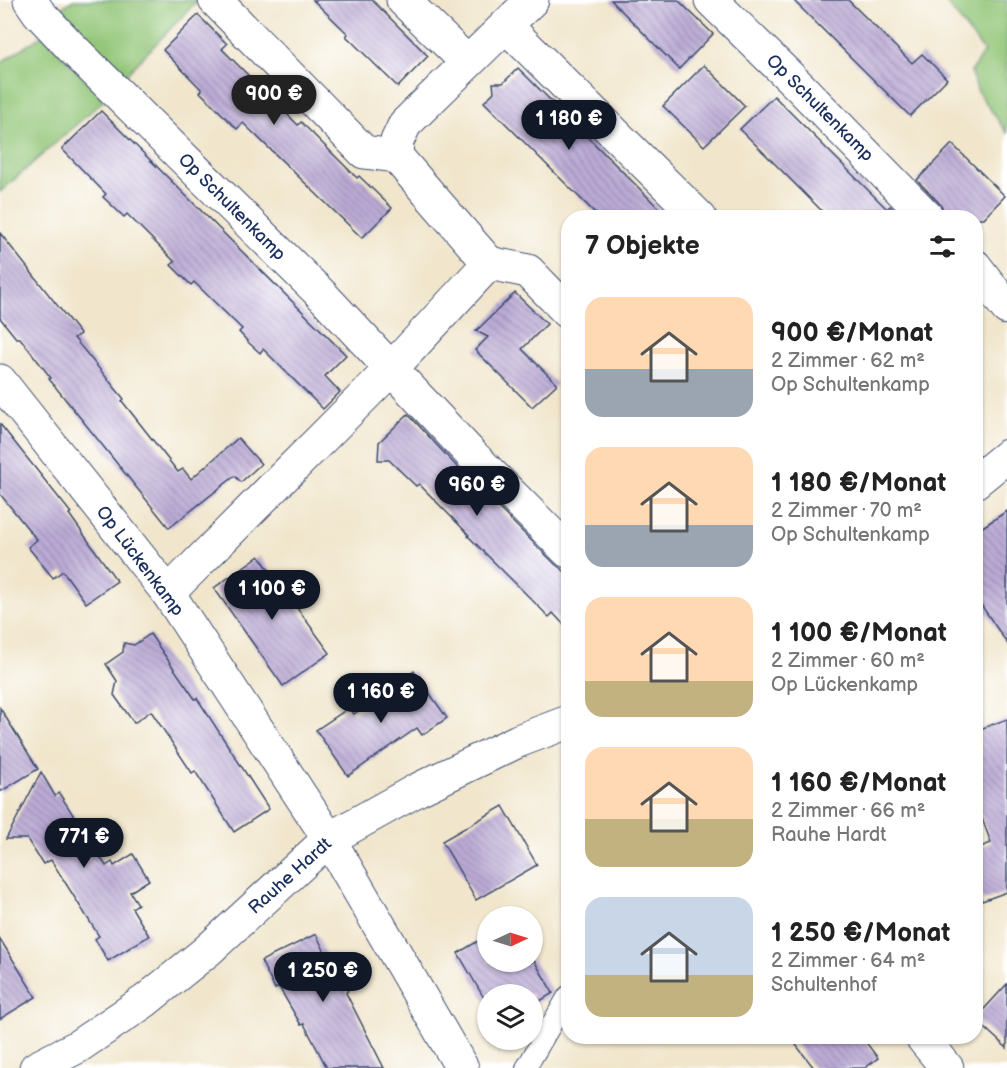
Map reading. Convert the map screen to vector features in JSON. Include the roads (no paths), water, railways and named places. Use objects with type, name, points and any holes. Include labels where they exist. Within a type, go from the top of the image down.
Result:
[{"type":"street","name":"Op Schultenkamp","points":[[30,0],[71,47],[322,295],[472,455],[561,544]]},
{"type":"street","points":[[215,0],[364,152],[396,156],[489,263],[528,271],[561,305]]},
{"type":"street","points":[[403,0],[467,62]]},
{"type":"street","points":[[396,156],[397,141],[405,124],[532,0]]},
{"type":"street","name":"Op Schultenkamp","points":[[711,0],[920,210]]},
{"type":"street","points":[[506,26],[692,210]]},
{"type":"street","points":[[168,593],[392,368],[489,263]]},
{"type":"street","points":[[983,276],[1007,308]]},
{"type":"street","name":"Op Lückenkamp","points":[[0,381],[168,593],[329,839],[462,1068]]},
{"type":"street","points":[[983,476],[1007,456]]},
{"type":"street","name":"Rauhe Hardt","points":[[36,1068],[77,1047],[145,1001],[207,951],[329,839],[417,790],[518,741],[561,725]]},
{"type":"street","points":[[928,1044],[947,1068]]},
{"type":"lane","points":[[526,1068],[561,1008]]}]
